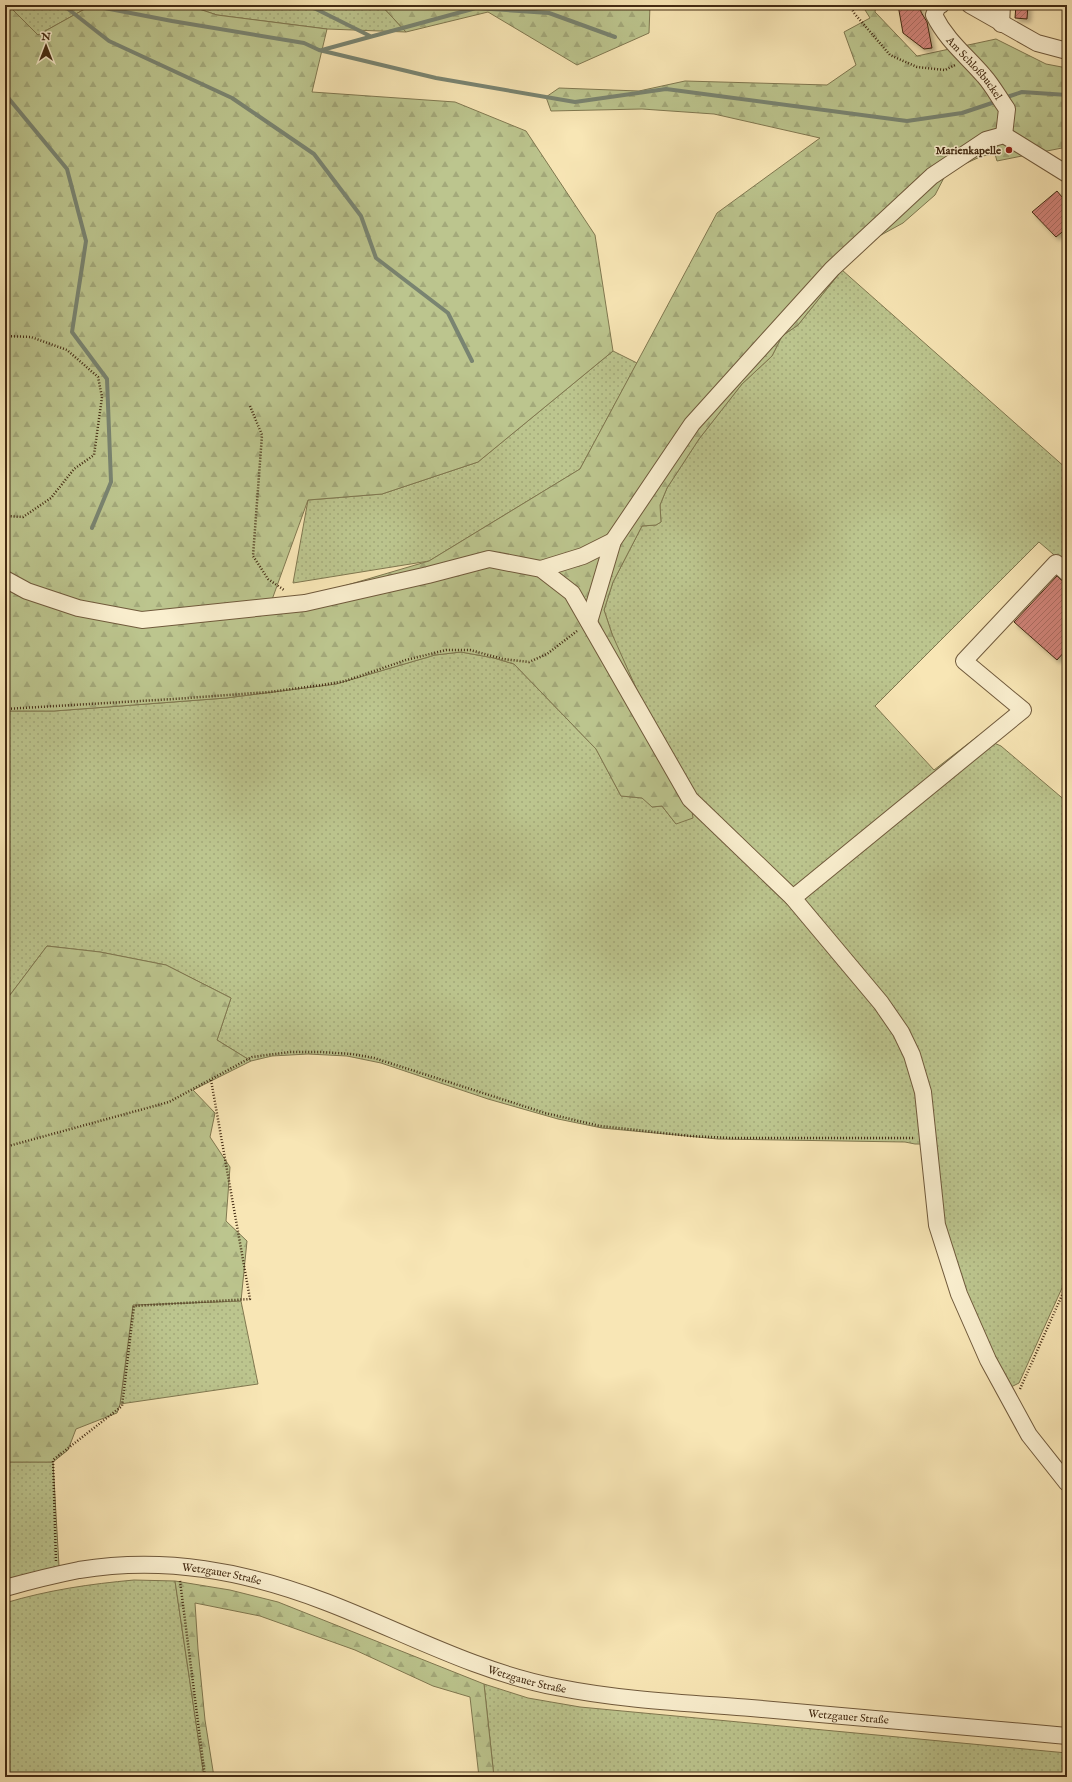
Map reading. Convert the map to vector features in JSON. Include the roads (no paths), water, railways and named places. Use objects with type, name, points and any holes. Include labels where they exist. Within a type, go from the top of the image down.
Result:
[{"type":"street","name":"Am Schloßbuckel","points":[[941,5],[938,6],[934,16],[941,30],[967,60],[984,75],[1006,108],[1004,135]]},
{"type":"street","points":[[970,5],[1001,24],[1037,43],[1067,51]]},
{"type":"street","points":[[1001,24],[1002,5]]},
{"type":"street","points":[[589,622],[613,541],[692,424],[832,269],[932,176],[986,140],[1004,135],[1067,174]]},
{"type":"street","points":[[541,569],[583,556],[613,541]]},
{"type":"street","points":[[5,579],[27,592],[78,608],[142,620],[305,603],[428,575],[489,559],[541,569],[572,593],[690,799],[793,898],[881,1003],[901,1032],[912,1055],[923,1092],[937,1225],[958,1294],[988,1360],[1029,1435],[1067,1483]]},
{"type":"street","points":[[793,898],[1023,710],[964,661],[1061,568]]},
{"type":"street","name":"Wetzgauer Straße","points":[[5,1588],[56,1575],[111,1567],[144,1565],[179,1566],[215,1570],[250,1578],[326,1602],[468,1662],[513,1677],[557,1687],[606,1695],[1067,1736]]},
{"type":"waterway","points":[[63,5],[109,41],[232,98],[314,154],[361,216],[376,258],[448,313],[472,361]]},
{"type":"waterway","points":[[89,5],[172,21],[304,43],[319,50],[436,78],[575,102],[666,89],[907,121],[962,113],[998,101]]},
{"type":"waterway","points":[[308,5],[370,36]]},
{"type":"waterway","points":[[322,50],[476,8],[549,13],[615,37]]},
{"type":"waterway","points":[[1004,98],[1022,92],[1067,95]]},
{"type":"waterway","points":[[5,94],[67,169],[86,241],[72,332],[107,379],[111,482],[92,528]]},
{"type":"place","name":"Marienkapelle","points":[[1009,150]]}]
